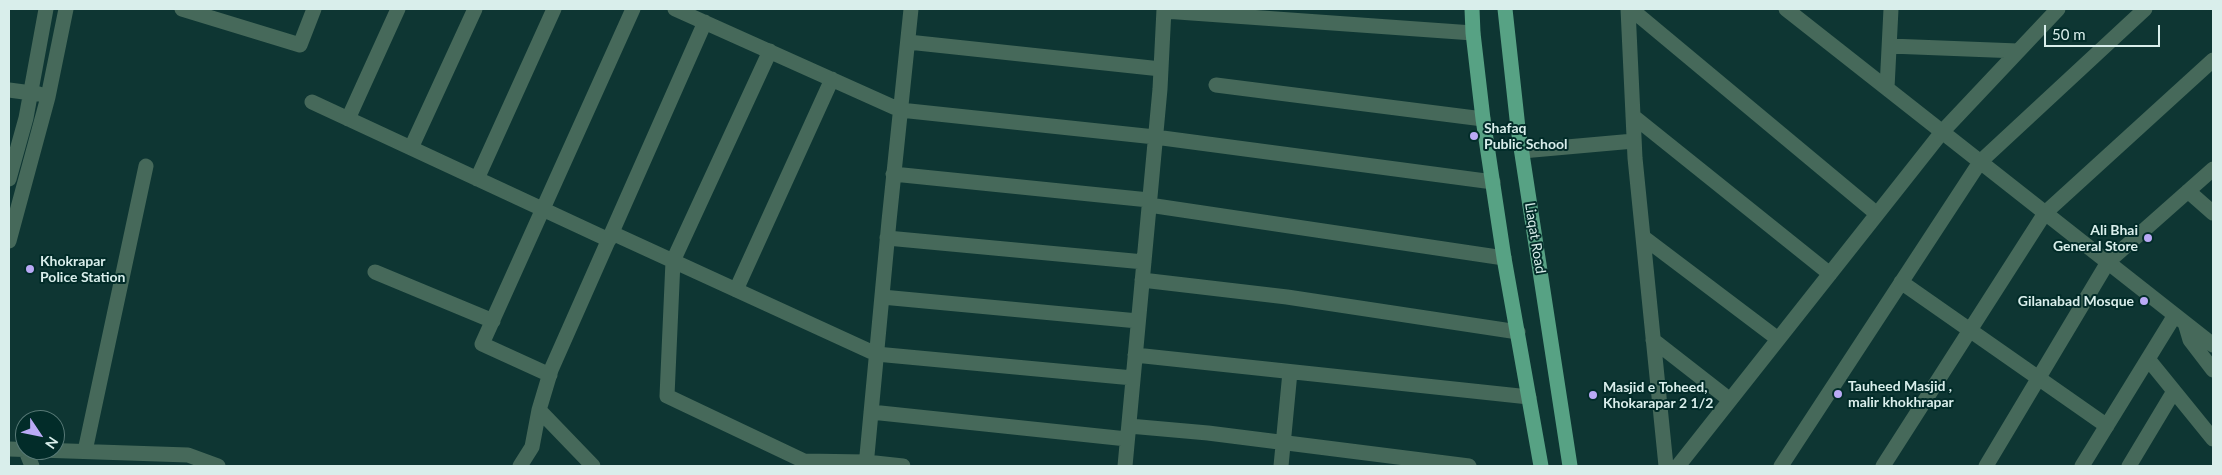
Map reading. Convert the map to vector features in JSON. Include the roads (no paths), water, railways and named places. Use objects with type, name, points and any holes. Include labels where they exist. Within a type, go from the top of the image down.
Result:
[{"type":"main road","points":[[1472,9],[1483,119],[1504,258],[1541,466]]},
{"type":"main road","name":"Liaqat Road","points":[[1505,9],[1522,151],[1570,466]]},
{"type":"street","points":[[9,178],[26,118],[46,9]]},
{"type":"street","points":[[9,238],[48,97],[66,9]]},
{"type":"street","points":[[182,9],[300,45],[314,9]]},
{"type":"street","points":[[348,118],[398,9]]},
{"type":"street","points":[[412,148],[475,9]]},
{"type":"street","points":[[477,179],[554,9]]},
{"type":"street","points":[[550,376],[482,344],[633,9]]},
{"type":"street","points":[[675,9],[900,110],[1155,137],[1493,182]]},
{"type":"street","points":[[866,464],[911,9]]},
{"type":"street","points":[[1629,9],[1634,141],[1666,466]]},
{"type":"street","points":[[1629,9],[1877,214]]},
{"type":"street","points":[[1786,9],[2213,345]]},
{"type":"street","points":[[1887,88],[1891,9]]},
{"type":"street","points":[[1678,466],[1942,132],[2058,9]]},
{"type":"street","points":[[1781,466],[1980,162],[2145,9]]},
{"type":"street","points":[[1125,466],[1161,69],[1164,10],[1473,34]]},
{"type":"street","points":[[520,466],[532,447],[539,410],[550,376],[705,22]]},
{"type":"street","points":[[908,42],[1161,69]]},
{"type":"street","points":[[1890,46],[2018,51]]},
{"type":"street","points":[[770,51],[673,260],[667,396],[804,462],[903,466]]},
{"type":"street","points":[[1883,466],[2045,213],[2213,60]]},
{"type":"street","points":[[736,290],[832,79]]},
{"type":"street","points":[[1216,85],[1483,119]]},
{"type":"street","points":[[9,90],[31,92],[48,97]]},
{"type":"street","points":[[312,102],[543,210],[673,260],[876,354],[1133,378]]},
{"type":"street","points":[[1633,116],[1830,274]]},
{"type":"street","points":[[1522,151],[1634,141]]},
{"type":"street","points":[[86,451],[146,166]]},
{"type":"street","points":[[1986,466],[2108,262],[2213,169]]},
{"type":"street","points":[[894,174],[1149,202],[1504,258]]},
{"type":"street","points":[[2188,191],[2213,214]]},
{"type":"street","points":[[1643,236],[1778,340]]},
{"type":"street","points":[[887,238],[1144,262]]},
{"type":"street","points":[[376,272],[493,321]]},
{"type":"street","points":[[1142,280],[1287,297],[1518,332]]},
{"type":"street","points":[[1901,282],[2107,426]]},
{"type":"street","points":[[882,297],[1138,321]]},
{"type":"street","points":[[2082,466],[2148,359],[2180,319]]},
{"type":"street","points":[[2180,319],[2190,340],[2213,370]]},
{"type":"street","points":[[1653,340],[1730,400]]},
{"type":"street","points":[[1135,355],[1529,398]]},
{"type":"street","points":[[2148,359],[2213,439]]},
{"type":"street","points":[[1281,466],[1290,372]]},
{"type":"street","points":[[2129,466],[2174,391]]},
{"type":"street","points":[[539,410],[593,466]]},
{"type":"street","points":[[871,412],[1128,432],[1208,433],[1468,466]]},
{"type":"street","points":[[65,451],[188,455],[218,466]]},
{"type":"place","name":"Shafaq Public School","points":[[1474,136]]},
{"type":"place","name":"Ali Bhai General Store","points":[[2148,238]]},
{"type":"place","name":"Khokrapar Police Station","points":[[30,269]]},
{"type":"place","name":"Gilanabad Mosque","points":[[2144,301]]},
{"type":"place","name":"Tauheed Masjid , malir khokhrapar","points":[[1838,394]]},
{"type":"place","name":"Masjid e Toheed, Khokarapar 2 1/2","points":[[1593,395]]}]
